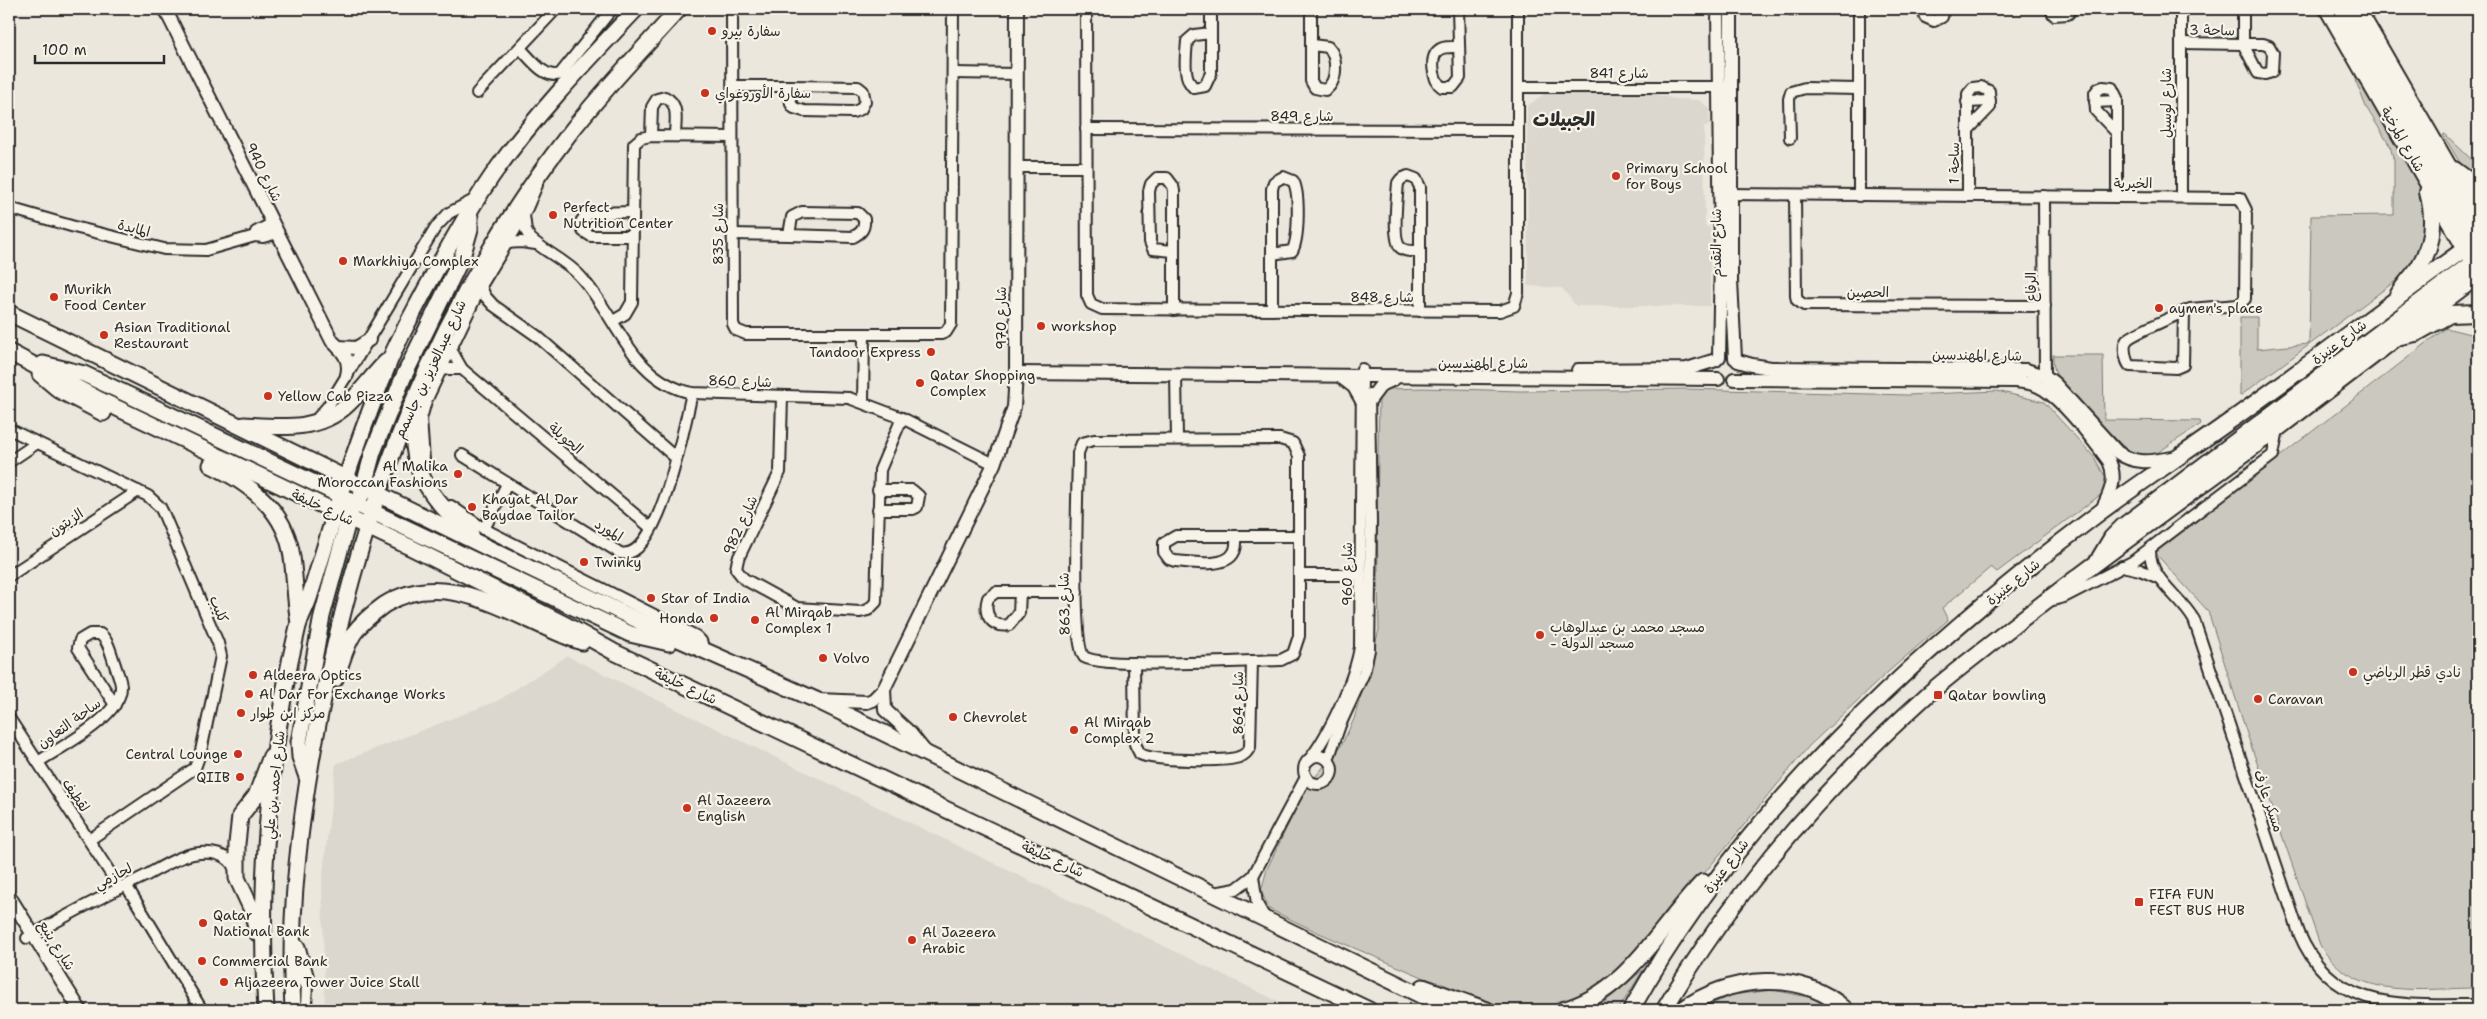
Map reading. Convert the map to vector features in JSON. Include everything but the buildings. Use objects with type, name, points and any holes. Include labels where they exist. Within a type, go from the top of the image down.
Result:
[{"type":"highway","name":"شارع المرخية","points":[[2328,9],[2422,173],[2476,255]]},
{"type":"highway","points":[[2100,558],[2112,538],[2124,526],[2476,255],[2342,9]]},
{"type":"highway","name":"شارع المرخية","points":[[2357,9],[2478,218]]},
{"type":"highway","points":[[2449,168],[2478,188]]},
{"type":"highway","points":[[2397,298],[2419,266],[2431,237],[2433,214],[2422,173]]},
{"type":"highway","points":[[2401,336],[2416,333],[2450,314],[2478,314]]},
{"type":"main road","points":[[615,31],[625,9]]},
{"type":"main road","points":[[346,480],[390,357],[442,259],[478,198],[520,140],[636,9]]},
{"type":"main road","name":"شارع عبدالعزيز بن جاسمم","points":[[377,495],[408,410],[433,370],[446,328],[490,251],[569,133],[679,9]]},
{"type":"main road","points":[[307,778],[300,757],[299,742],[322,616],[354,504],[403,378],[462,257],[470,229],[471,212]]},
{"type":"main road","points":[[1664,1010],[1695,960],[1739,897],[1802,821],[1881,739],[1927,695],[2100,558],[2278,429],[2401,336],[2476,255]]},
{"type":"main road","name":"شارع عنيزة","points":[[1631,1010],[1666,950],[1733,857],[1780,801],[1857,719],[1898,680],[2004,587],[2101,512],[2180,457],[2397,298],[2476,255]]},
{"type":"main road","name":"شارع خليفة","points":[[9,311],[35,326],[346,480],[354,504],[367,527],[566,625],[614,652],[1369,1010]]},
{"type":"main road","name":"شارع خليفة","points":[[9,352],[96,398],[354,504],[377,495],[705,652],[816,700],[1450,1010]]},
{"type":"main road","points":[[237,425],[294,427],[312,425],[335,414],[347,404],[390,357]]},
{"type":"main road","points":[[32,363],[48,383],[59,390],[231,475],[263,498],[276,515],[289,542],[299,624]]},
{"type":"main road","points":[[433,370],[414,420],[413,445],[419,473],[429,491],[447,513],[488,548]]},
{"type":"main road","points":[[354,504],[630,634],[705,652]]},
{"type":"main road","name":"شارع احمد بن علي","points":[[266,1010],[262,960],[264,887],[276,749],[299,624],[354,504]]},
{"type":"main road","points":[[293,1010],[293,932],[299,835],[307,778],[344,602],[367,527]]},
{"type":"main road","points":[[324,693],[336,677],[348,644],[359,626],[374,612],[392,600],[414,592],[451,592],[476,598],[576,640],[614,652]]},
{"type":"main road","points":[[262,960],[254,916],[236,874],[237,844],[240,816],[256,796],[266,764],[276,749]]},
{"type":"main road","points":[[1562,1010],[1592,998],[1621,976],[1640,957],[1699,886],[1733,857]]},
{"type":"main road","points":[[293,932],[307,982]]},
{"type":"main road","points":[[1371,970],[1487,1010]]},
{"type":"main road","points":[[1682,1010],[1702,998],[1726,988],[1769,982],[1812,988],[1846,1010]]},
{"type":"street","name":"شارع 940","points":[[166,9],[332,341],[348,361],[347,376]]},
{"type":"street","points":[[477,93],[556,9]]},
{"type":"street","points":[[520,48],[546,73],[560,74],[612,9]]},
{"type":"street","name":"شارع 835","points":[[732,9],[732,316],[736,330],[746,334],[864,335],[940,334],[946,332],[952,324],[953,9]]},
{"type":"street","name":"شارع 970","points":[[884,689],[994,464],[1014,407],[1016,373],[1017,9]]},
{"type":"street","name":"شارع 848","points":[[1086,9],[1088,301],[1096,308],[1500,312],[1510,309],[1518,300],[1518,130],[1520,87],[1518,9]]},
{"type":"street","points":[[1211,9],[1211,33],[1210,78],[1205,86],[1194,88],[1186,75],[1187,41],[1194,35],[1211,33]]},
{"type":"street","points":[[1311,9],[1312,45]]},
{"type":"street","points":[[1458,9],[1459,47]]},
{"type":"street","name":"شارع التقدم","points":[[1718,9],[1725,87],[1726,194],[1736,359]]},
{"type":"street","name":"شارع التقدم","points":[[1725,87],[1731,9]]},
{"type":"street","points":[[1858,196],[1859,9]]},
{"type":"street","points":[[1923,9],[1925,17],[1934,21],[1942,17],[1944,9]]},
{"type":"street","points":[[2050,9],[2054,15],[2059,16],[2068,14],[2072,9]]},
{"type":"street","name":"شارع لوسيل","points":[[2181,9],[2181,197]]},
{"type":"street","name":"ساحة 3","points":[[2181,43],[2243,44],[2243,9]]},
{"type":"street","points":[[953,73],[1016,74]]},
{"type":"street","points":[[733,86],[789,86],[858,87],[863,91],[865,101],[861,109],[853,112],[798,110],[791,104],[789,86]]},
{"type":"street","name":"شارع 841","points":[[1520,87],[1725,87]]},
{"type":"street","points":[[1976,87],[1988,89],[1990,101],[1967,102],[1969,90],[1976,87]]},
{"type":"street","points":[[2117,133],[2097,114],[2095,102],[2098,89],[2106,87],[2115,91],[2117,101],[2117,133],[2117,197]]},
{"type":"street","points":[[1790,138],[1789,99],[1791,92],[1805,88],[1858,89]]},
{"type":"street","points":[[652,136],[652,107],[657,99],[665,97],[673,102],[675,107],[675,136]]},
{"type":"street","name":"ساحة 1","points":[[1968,130],[1987,112],[1990,101]]},
{"type":"street","points":[[2095,102],[2117,101]]},
{"type":"street","name":"ساحة 1","points":[[1967,102],[1968,196]]},
{"type":"street","name":"شارع 849","points":[[1086,130],[1518,130]]},
{"type":"street","points":[[613,321],[625,314],[632,302],[634,144],[641,138],[652,136],[732,138]]},
{"type":"street","points":[[1016,166],[1086,167]]},
{"type":"street","name":"شارع عبدالعزيز بن جاسمم","points":[[423,458],[421,419],[433,370],[450,348],[481,286],[524,215],[542,173]]},
{"type":"street","points":[[1420,251],[1406,251],[1400,248],[1396,239],[1398,183],[1401,179],[1408,176],[1419,182],[1420,251],[1420,311]]},
{"type":"street","points":[[1272,254],[1292,251],[1296,241],[1297,190],[1293,181],[1283,177],[1274,182],[1272,189],[1272,254],[1272,310]]},
{"type":"street","points":[[1173,251],[1158,251],[1153,249],[1150,242],[1149,191],[1151,184],[1157,178],[1167,178],[1173,186],[1174,310]]},
{"type":"street","name":"شارع التقدم","points":[[1717,359],[1726,194]]},
{"type":"street","name":"الخيرية","points":[[1726,194],[2236,197],[2242,200],[2246,210],[2244,299],[2238,305],[2195,307],[2184,312],[2150,328],[2126,341],[2127,364],[2136,368],[2180,367],[2184,362],[2184,312]]},
{"type":"street","name":"الحصين","points":[[1795,195],[1796,296],[1797,300],[1804,305],[2045,306]]},
{"type":"street","name":"الرفاع","points":[[2044,196],[2045,376]]},
{"type":"street","points":[[312,425],[328,406],[347,376],[442,219],[459,207],[478,198]]},
{"type":"street","name":"المايدة","points":[[9,208],[78,228],[164,249],[206,250],[255,236],[256,232],[276,228]]},
{"type":"street","points":[[632,236],[591,236],[583,231],[581,222],[585,216],[592,213],[633,212]]},
{"type":"street","points":[[732,234],[853,237],[861,232],[864,219],[862,215],[852,212],[798,212],[790,221],[790,235]]},
{"type":"street","name":"شارع 860","points":[[524,215],[526,231],[536,244],[578,274],[646,370],[670,386],[692,393],[836,396],[863,402],[902,418],[994,464]]},
{"type":"street","points":[[506,243],[536,244]]},
{"type":"street","points":[[481,286],[485,296],[493,305],[537,336],[676,458]]},
{"type":"street","points":[[472,305],[493,305]]},
{"type":"street","points":[[863,402],[864,335]]},
{"type":"street","points":[[338,347],[356,348],[369,340]]},
{"type":"street","name":"الحويلة","points":[[450,348],[462,369],[651,528]]},
{"type":"street","points":[[1727,355],[1736,359],[1740,369],[1734,380],[1726,382],[1718,379],[1713,372],[1717,359],[1727,355]]},
{"type":"street","name":"شارع المهندسين","points":[[1016,373],[1249,374],[1258,372],[1364,375],[1680,370],[1694,368],[1717,359]]},
{"type":"street","name":"شارع المهندسين","points":[[1736,359],[1752,366],[1771,368],[2012,370],[2035,372],[2045,376]]},
{"type":"street","points":[[433,370],[462,369]]},
{"type":"street","points":[[1176,374],[1176,439]]},
{"type":"street","name":"شارع المهندسين","points":[[1249,374],[1255,376],[1341,377],[1364,375],[1400,378],[1718,379]]},
{"type":"street","name":"شارع 960","points":[[1328,760],[1338,730],[1362,680],[1369,650],[1371,522],[1364,375]]},
{"type":"street","points":[[2045,376],[2055,384],[2117,452],[2126,458],[2147,462],[2180,457]]},
{"type":"street","points":[[1341,377],[1354,387],[1365,401],[1381,385],[1400,378]]},
{"type":"street","name":"شارع المهندسين","points":[[1734,380],[2015,381],[2034,384],[2043,388],[2060,403],[2109,461],[2114,478],[2101,512]]},
{"type":"street","name":"المورد","points":[[462,455],[626,555],[637,550],[651,528],[667,494],[692,393]]},
{"type":"street","name":"شارع 982","points":[[782,396],[780,472],[738,559],[736,570],[740,577],[797,608],[860,612],[868,610],[876,602],[880,470],[902,418]]},
{"type":"street","name":"شارع 960","points":[[1309,760],[1321,743],[1355,670],[1360,640],[1365,401]]},
{"type":"street","name":"كليب","points":[[9,429],[138,491],[154,501],[164,515],[218,643],[220,662],[200,756],[195,768],[89,840]]},
{"type":"street","points":[[2044,602],[2064,597],[2150,549],[2273,454],[2278,429]]},
{"type":"street","name":"شارع 863","points":[[1176,439],[1280,440],[1293,444],[1299,456],[1298,536],[1300,575],[1299,636],[1296,650],[1288,658],[1252,661],[1134,663],[1095,662],[1080,653],[1078,643],[1077,592],[1080,447],[1082,443],[1094,440],[1176,439]]},
{"type":"street","points":[[9,462],[36,443]]},
{"type":"street","name":"شارع خليفة","points":[[423,458],[427,472],[447,503],[463,517],[696,636],[701,641],[705,652]]},
{"type":"street","points":[[484,529],[507,484]]},
{"type":"street","points":[[878,490],[912,490],[919,496],[919,502],[913,509],[878,509]]},
{"type":"street","name":"الزيتون","points":[[9,576],[138,491]]},
{"type":"street","points":[[1236,536],[1234,552],[1228,558],[1218,562],[1175,562],[1169,559],[1164,552],[1164,543],[1176,536],[1236,536],[1298,536]]},
{"type":"street","name":"مسكر عارف","points":[[2150,549],[2151,564],[2158,578],[2194,620],[2304,945],[2317,966],[2334,982],[2365,997],[2418,1008],[2477,1003]]},
{"type":"street","name":"مسكر عارف","points":[[2122,566],[2140,570],[2158,578]]},
{"type":"street","points":[[1300,575],[1361,575]]},
{"type":"street","points":[[1020,592],[1077,592]]},
{"type":"street","name":"ساحة التعاون","points":[[38,762],[104,718],[115,705],[121,685],[108,643],[100,634],[90,634],[80,640],[78,648],[115,705]]},
{"type":"street","name":"شارع 864","points":[[1134,663],[1135,744],[1140,754],[1154,759],[1232,759],[1246,753],[1250,747],[1252,661]]},
{"type":"street","points":[[816,700],[857,702],[873,700],[884,689]]},
{"type":"street","points":[[884,689],[885,710],[910,733],[927,754]]},
{"type":"street","points":[[857,702],[894,720]]},
{"type":"street","name":"لقطيف","points":[[9,718],[89,840],[123,886],[202,1010]]},
{"type":"street","points":[[1318,756],[1328,760],[1332,771],[1326,782],[1316,784],[1310,782],[1306,776],[1305,768],[1309,760],[1318,756]]},
{"type":"street","points":[[1206,892],[1231,890],[1245,883],[1253,876],[1306,776]]},
{"type":"street","name":"لحازمي","points":[[30,936],[123,886],[181,858],[193,854],[216,854],[231,849],[237,844]]},
{"type":"street","points":[[216,854],[227,858],[236,874]]},
{"type":"street","points":[[1253,876],[1257,904],[1266,921]]},
{"type":"street","name":"شارع ينبع","points":[[10,903],[70,1010]]},
{"type":"street","name":"شارع ينبع","points":[[30,936],[80,1010]]},
{"type":"street","points":[[306,1010],[307,982]]},
{"type":"street","name":"مسكر عارف","points":[[2385,1001],[2395,999],[2442,1005]]},
{"type":"street","points":[[2463,1010],[2477,1003]]},
{"type":"shaded area","points":[[2354,69],[2396,139],[2426,196],[2427,243],[2409,271],[2240,396],[2240,317],[2257,317],[2257,349],[2309,344],[2311,216],[2394,215],[2394,161],[2390,146],[2366,107],[2357,84]]},
{"type":"shaded area","name":"Primary School for Boys","points":[[1544,94],[1655,94],[1675,99],[1699,100],[1709,108],[1710,125],[1704,126],[1705,226],[1710,228],[1710,306],[1576,306],[1562,288],[1528,286],[1527,106]]},
{"type":"shaded area","points":[[2445,134],[2472,160],[2478,163],[2478,180],[2462,166],[2443,135]]},
{"type":"shaded area","name":"نادي قطر الرياضي","points":[[2446,328],[2478,336],[2478,988],[2391,988],[2370,984],[2351,976],[2334,963],[2320,945],[2247,734],[2208,611],[2155,553]]},
{"type":"shaded area","points":[[2053,355],[2103,355],[2104,420],[2200,421],[2201,424],[2157,453],[2148,455],[2134,454],[2123,446],[2098,421],[2056,374]]},
{"type":"shaded area","points":[[1423,388],[1520,391],[1685,389],[1908,395],[1997,391],[2044,402],[2094,457],[2106,478],[2103,493],[1997,572],[1991,567],[1942,608],[1948,620],[1889,671],[1809,746],[1637,955],[1595,991],[1549,1009],[1500,1010],[1319,933],[1269,909],[1261,891],[1267,869],[1305,789],[1341,746],[1354,719],[1379,630],[1377,516],[1379,397],[1387,389]]},
{"type":"shaded area","points":[[567,656],[1296,1010],[325,1010],[322,881],[336,764],[499,700]]},
{"type":"shaded area","points":[[1644,969],[1618,1010],[1594,1010],[1599,1007]]},
{"type":"shaded area","points":[[1773,990],[1813,998],[1835,1010],[1699,1010],[1731,995]]},
{"type":"place","name":"سفارة بيرو","points":[[712,31]]},
{"type":"place","name":"سفارة الأوروغواي","points":[[705,93]]},
{"type":"place","name":"Primary School for Boys","points":[[1616,176]]},
{"type":"place","name":"Perfect Nutrition Center","points":[[553,215]]},
{"type":"place","name":"Markhiya Complex","points":[[343,261]]},
{"type":"place","name":"Murikh Food Center","points":[[54,297]]},
{"type":"place","name":"aymen's place","points":[[2159,308]]},
{"type":"place","name":"workshop","points":[[1041,326]]},
{"type":"place","name":"Asian Traditional Restaurant","points":[[104,335]]},
{"type":"place","name":"Tandoor Express","points":[[931,352]]},
{"type":"place","name":"Qatar Shopping Complex","points":[[920,383]]},
{"type":"place","name":"Yellow Cab Pizza","points":[[268,396]]},
{"type":"place","name":"Al Malika Moroccan Fashions","points":[[458,474]]},
{"type":"place","name":"Khayat Al Dar Baydae Tailor","points":[[472,507]]},
{"type":"place","name":"Twinky","points":[[584,562]]},
{"type":"place","name":"Star of India","points":[[651,598]]},
{"type":"place","name":"Honda","points":[[714,618]]},
{"type":"place","name":"Al Mirqab Complex 1","points":[[755,620]]},
{"type":"place","name":"مسجد محمد بن عبدالوهاب - مسجد الدولة","points":[[1540,635]]},
{"type":"place","name":"Volvo","points":[[823,658]]},
{"type":"place","name":"نادي قطر الرياضي","points":[[2353,672]]},
{"type":"place","name":"Aldeera Optics","points":[[253,675]]},
{"type":"place","name":"Al Dar For Exchange Works","points":[[249,694]]},
{"type":"place","name":"Qatar bowling","points":[[1938,695]]},
{"type":"place","name":"Caravan","points":[[2258,699]]},
{"type":"place","name":"مركز ابن طوار","points":[[241,713]]},
{"type":"place","name":"Chevrolet","points":[[953,717]]},
{"type":"place","name":"Al Mirqab Complex 2","points":[[1074,730]]},
{"type":"place","name":"Central Lounge","points":[[238,754]]},
{"type":"place","name":"QIIB","points":[[240,777]]},
{"type":"place","name":"Al Jazeera English","points":[[687,808]]},
{"type":"place","name":"FIFA FUN FEST BUS HUB","points":[[2139,902]]},
{"type":"place","name":"Qatar National Bank","points":[[203,923]]},
{"type":"place","name":"Al Jazeera Arabic","points":[[912,940]]},
{"type":"place","name":"Commercial Bank","points":[[202,961]]},
{"type":"place","name":"Aljazeera Tower Juice Stall","points":[[224,982]]},
{"type":"district","name":"الجبيلات","points":[[1564,119]]}]
